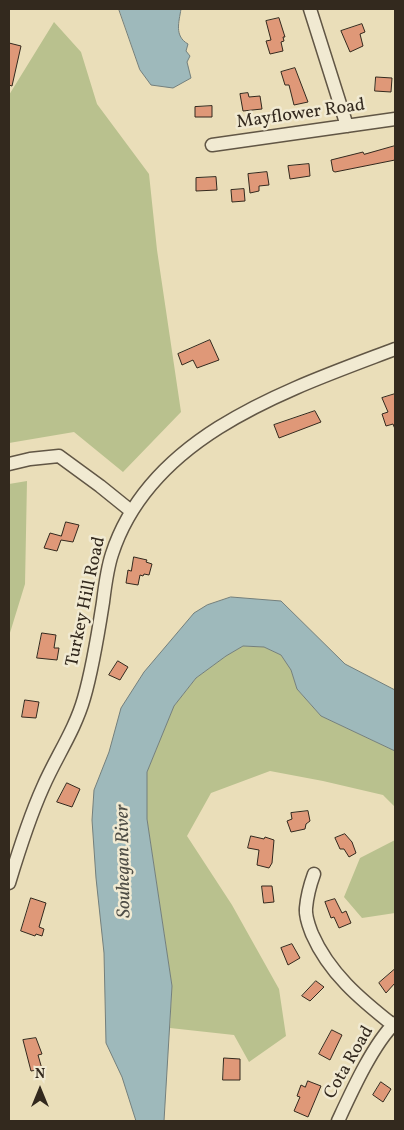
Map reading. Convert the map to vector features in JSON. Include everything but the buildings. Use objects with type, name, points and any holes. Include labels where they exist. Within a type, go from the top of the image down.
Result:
[{"type":"street","points":[[310,9],[347,126]]},
{"type":"street","name":"Mayflower Road","points":[[212,145],[395,119]]},
{"type":"street","name":"Turkey Hill Road","points":[[9,882],[29,819],[43,786],[76,720],[84,698],[95,651],[112,556],[120,533],[131,511],[145,492],[179,458],[208,435],[239,415],[270,398],[303,384],[395,349]]},
{"type":"street","points":[[9,464],[30,459],[59,456],[131,511]]},
{"type":"street","points":[[314,874],[306,910],[308,925],[318,948],[347,986],[364,1002],[394,1024]]},
{"type":"street","name":"Cota Road","points":[[338,1121],[364,1069],[394,1024]]},
{"type":"green space","points":[[54,22],[81,52],[97,104],[149,174],[157,250],[181,412],[123,472],[74,432],[9,443],[9,95]]},
{"type":"green space","points":[[27,481],[25,584],[9,636],[9,484]]},
{"type":"green space","points":[[243,646],[264,647],[281,655],[291,670],[297,689],[321,716],[395,751],[395,807],[383,795],[270,771],[211,793],[187,836],[232,905],[279,989],[286,1036],[249,1062],[234,1035],[170,1028],[172,986],[147,819],[147,772],[174,706],[196,678]]},
{"type":"green space","points":[[395,840],[395,913],[362,918],[344,897],[360,858]]},
{"type":"water","points":[[119,9],[181,9],[178,28],[181,37],[188,44],[186,51],[190,56],[187,62],[191,78],[173,88],[151,85],[140,70]]},
{"type":"water","name":"Souhegan River","points":[[231,597],[281,601],[345,664],[395,690],[395,751],[321,716],[297,689],[291,670],[281,655],[264,647],[243,646],[226,656],[196,678],[174,706],[147,772],[147,819],[172,986],[164,1121],[136,1121],[122,1077],[106,1043],[104,953],[92,820],[94,790],[109,752],[121,708],[144,672],[194,613],[207,605]]}]
